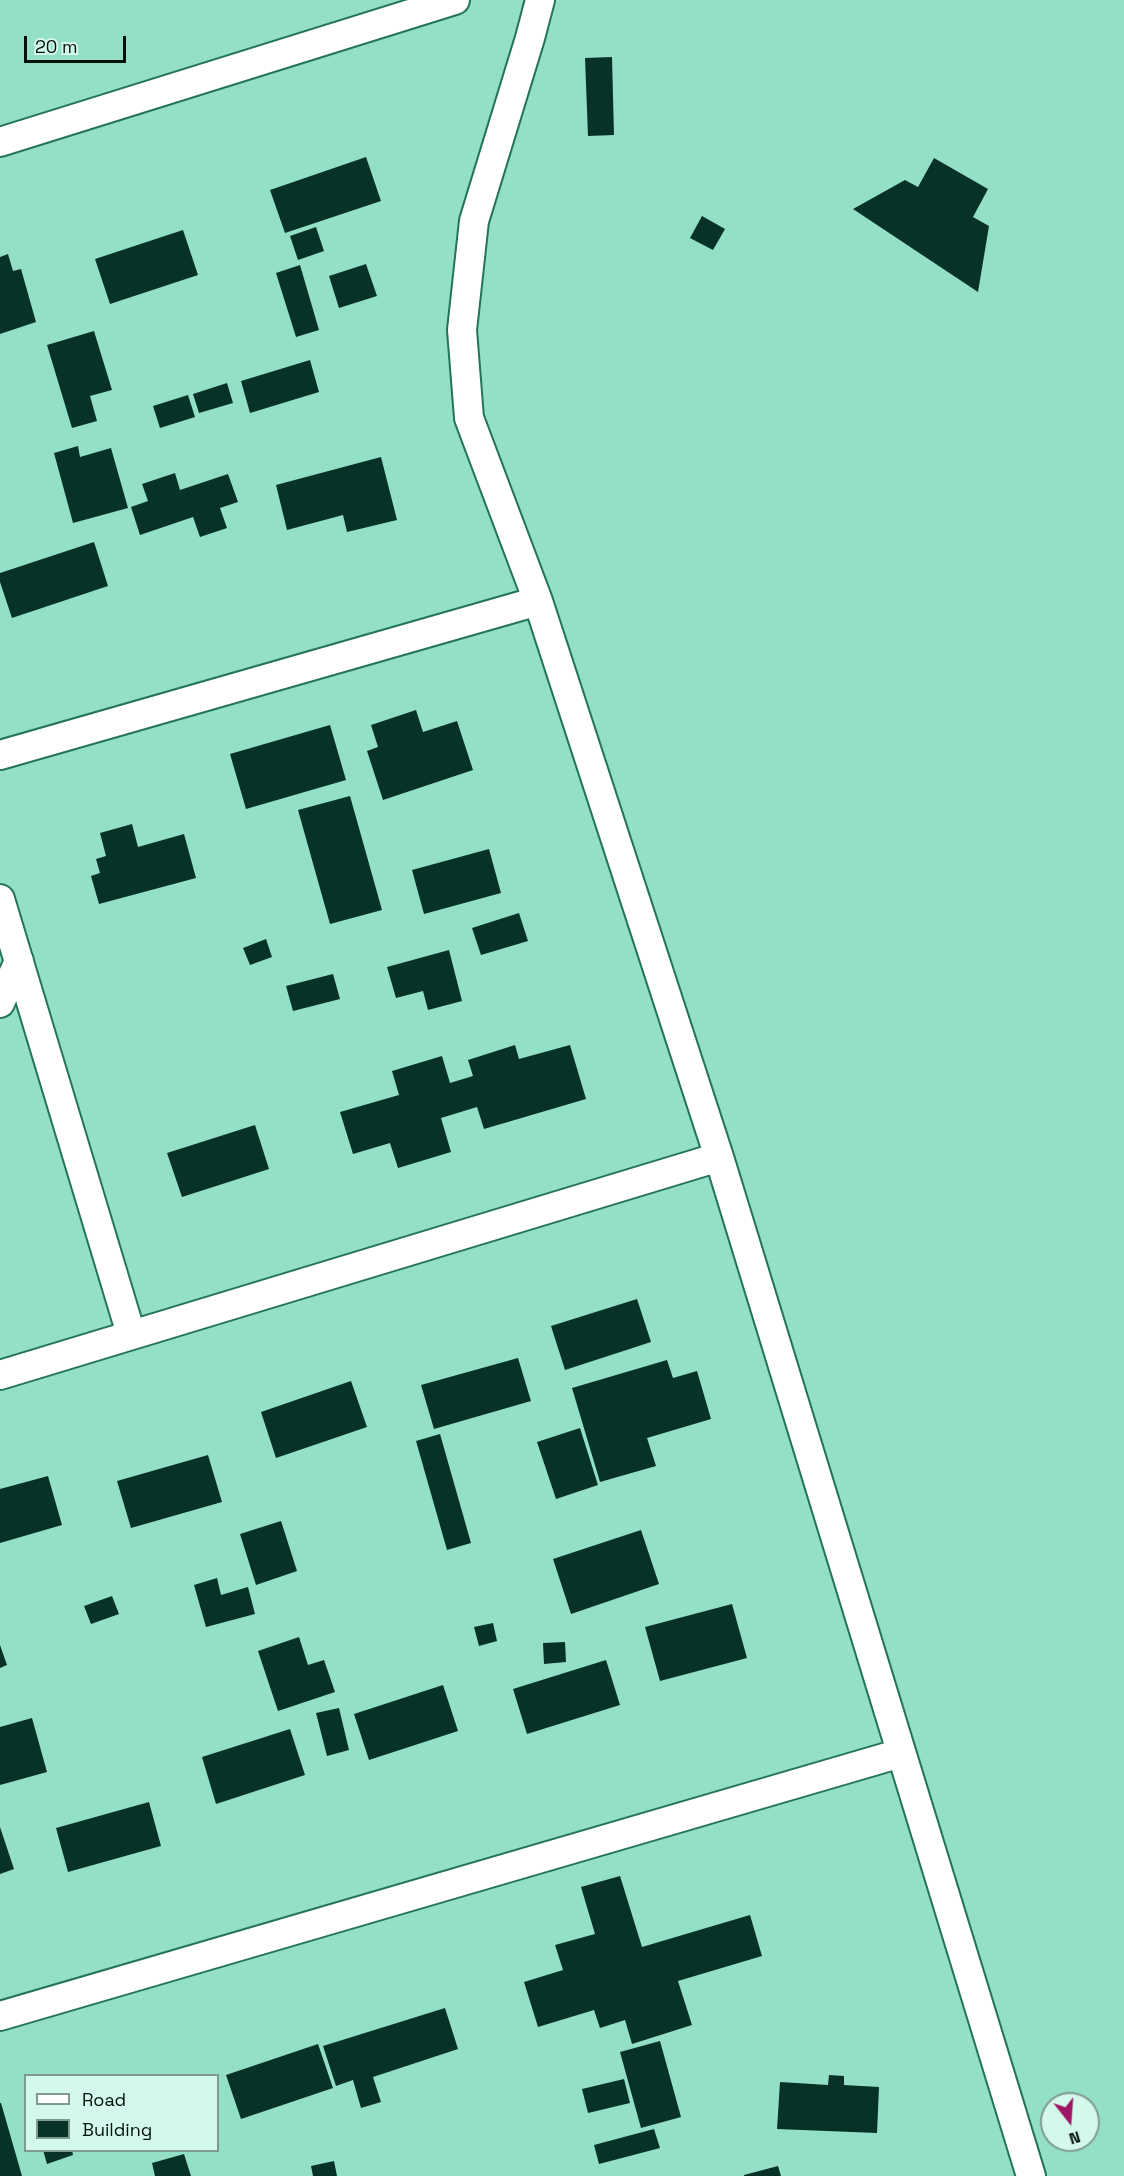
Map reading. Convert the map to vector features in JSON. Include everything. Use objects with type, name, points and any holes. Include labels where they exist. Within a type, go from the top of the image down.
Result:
[{"type":"street","points":[[0,142],[455,0]]},
{"type":"street","points":[[540,0],[474,221],[462,330],[469,418],[538,601],[719,1157],[1031,2176]]},
{"type":"street","points":[[0,755],[538,601]]},
{"type":"street","points":[[0,899],[131,1334]]},
{"type":"street","points":[[0,1003],[19,961]]},
{"type":"street","points":[[0,1375],[719,1157]]},
{"type":"street","points":[[0,2016],[901,1753]]},
{"type":"building","points":[[612,57],[614,135],[588,136],[585,58]]},
{"type":"building","points":[[366,157],[381,201],[285,233],[270,190]]},
{"type":"building","points":[[934,158],[988,189],[973,217],[989,226],[978,292],[853,209],[905,180],[918,187]]},
{"type":"building","points":[[702,216],[725,229],[713,250],[690,238]]},
{"type":"building","points":[[316,227],[324,251],[298,260],[290,236]]},
{"type":"building","points":[[183,230],[198,275],[110,304],[95,259]]},
{"type":"building","points":[[8,254],[13,271],[21,269],[36,322],[0,334],[0,257]]},
{"type":"building","points":[[366,264],[377,296],[339,308],[329,276]]},
{"type":"building","points":[[300,265],[319,330],[296,337],[276,273]]},
{"type":"building","points":[[94,331],[112,390],[90,396],[97,421],[72,428],[47,345]]},
{"type":"building","points":[[310,360],[319,392],[250,413],[241,381]]},
{"type":"building","points":[[227,383],[233,403],[199,413],[193,394]]},
{"type":"building","points":[[188,395],[195,417],[160,428],[153,406]]},
{"type":"building","points":[[78,446],[80,457],[111,448],[128,508],[73,523],[54,453]]},
{"type":"building","points":[[381,457],[397,520],[347,532],[343,515],[287,530],[276,485]]},
{"type":"building","points":[[175,473],[180,490],[228,474],[238,502],[220,508],[227,528],[200,537],[193,517],[140,535],[131,507],[148,501],[142,484]]},
{"type":"building","points":[[94,542],[108,586],[12,618],[0,582],[0,573]]},
{"type":"building","points":[[416,710],[423,732],[457,721],[473,770],[383,800],[367,751],[378,747],[371,725]]},
{"type":"building","points":[[330,725],[346,780],[246,809],[230,754]]},
{"type":"building","points":[[350,796],[382,910],[330,924],[298,810]]},
{"type":"building","points":[[132,824],[138,847],[184,834],[196,878],[99,904],[91,876],[100,873],[96,859],[106,856],[100,833]]},
{"type":"building","points":[[489,849],[501,893],[424,914],[412,870]]},
{"type":"building","points":[[519,913],[528,941],[481,955],[472,928]]},
{"type":"building","points":[[266,939],[272,957],[250,965],[243,948]]},
{"type":"building","points":[[449,950],[462,1001],[428,1010],[423,991],[396,998],[387,967]]},
{"type":"building","points":[[333,974],[340,999],[293,1011],[286,986]]},
{"type":"building","points":[[515,1045],[519,1059],[570,1045],[586,1099],[484,1129],[477,1107],[441,1118],[451,1152],[398,1168],[390,1143],[353,1154],[340,1112],[399,1095],[392,1071],[442,1056],[450,1083],[473,1076],[468,1060]]},
{"type":"building","points":[[255,1125],[269,1169],[182,1197],[167,1153]]},
{"type":"building","points":[[637,1299],[651,1342],[565,1370],[551,1326]]},
{"type":"building","points":[[518,1358],[531,1401],[434,1429],[421,1385]]},
{"type":"building","points":[[667,1360],[673,1378],[697,1371],[711,1419],[647,1438],[656,1466],[600,1482],[572,1388]]},
{"type":"building","points":[[351,1381],[367,1427],[276,1458],[261,1412]]},
{"type":"building","points":[[580,1428],[598,1485],[556,1499],[537,1442]]},
{"type":"building","points":[[440,1434],[471,1543],[447,1550],[416,1441]]},
{"type":"building","points":[[208,1455],[222,1502],[131,1528],[117,1481]]},
{"type":"building","points":[[48,1476],[62,1525],[0,1543],[0,1489]]},
{"type":"building","points":[[281,1521],[297,1571],[256,1585],[240,1534]]},
{"type":"building","points":[[641,1530],[659,1584],[571,1614],[553,1559]]},
{"type":"building","points":[[217,1578],[221,1595],[248,1587],[255,1614],[206,1627],[194,1585]]},
{"type":"building","points":[[112,1596],[119,1614],[91,1624],[84,1606]]},
{"type":"building","points":[[732,1604],[747,1658],[660,1681],[645,1627]]},
{"type":"building","points":[[493,1623],[497,1641],[479,1646],[474,1627]]},
{"type":"building","points":[[299,1637],[308,1665],[324,1660],[335,1692],[278,1711],[258,1651]]},
{"type":"building","points":[[565,1642],[566,1662],[544,1664],[543,1643]]},
{"type":"building","points":[[0,1645],[7,1665],[0,1668]]},
{"type":"building","points":[[606,1660],[620,1705],[527,1734],[513,1689]]},
{"type":"building","points":[[443,1685],[458,1731],[369,1760],[354,1714]]},
{"type":"building","points":[[339,1708],[349,1750],[327,1756],[316,1713]]},
{"type":"building","points":[[32,1718],[47,1772],[0,1785],[0,1727]]},
{"type":"building","points":[[290,1729],[305,1775],[216,1804],[202,1757]]},
{"type":"building","points":[[149,1802],[161,1846],[68,1872],[56,1828]]},
{"type":"building","points":[[0,1827],[14,1869],[0,1874]]},
{"type":"building","points":[[620,1876],[642,1947],[750,1915],[762,1956],[678,1981],[692,2025],[632,2044],[625,2020],[600,2028],[594,2010],[538,2027],[524,1982],[563,1970],[555,1945],[595,1934],[581,1887]]},
{"type":"building","points":[[445,2008],[458,2049],[373,2077],[381,2102],[361,2108],[353,2080],[336,2086],[323,2046]]},
{"type":"building","points":[[660,2041],[681,2117],[641,2128],[620,2052]]},
{"type":"building","points":[[318,2044],[333,2088],[241,2119],[226,2075]]},
{"type":"building","points":[[829,2075],[844,2076],[844,2085],[879,2087],[877,2133],[777,2129],[780,2082],[828,2085]]},
{"type":"building","points":[[624,2079],[630,2103],[588,2113],[582,2089]]},
{"type":"building","points":[[1,2103],[22,2176],[0,2176]]},
{"type":"building","points":[[654,2129],[660,2148],[599,2164],[594,2145]]},
{"type":"building","points":[[44,2152],[72,2152],[73,2155],[47,2164]]},
{"type":"building","points":[[184,2154],[191,2176],[155,2176],[152,2163]]},
{"type":"building","points":[[334,2161],[337,2176],[313,2176],[311,2166]]},
{"type":"building","points":[[778,2166],[781,2176],[744,2176],[744,2175]]}]
